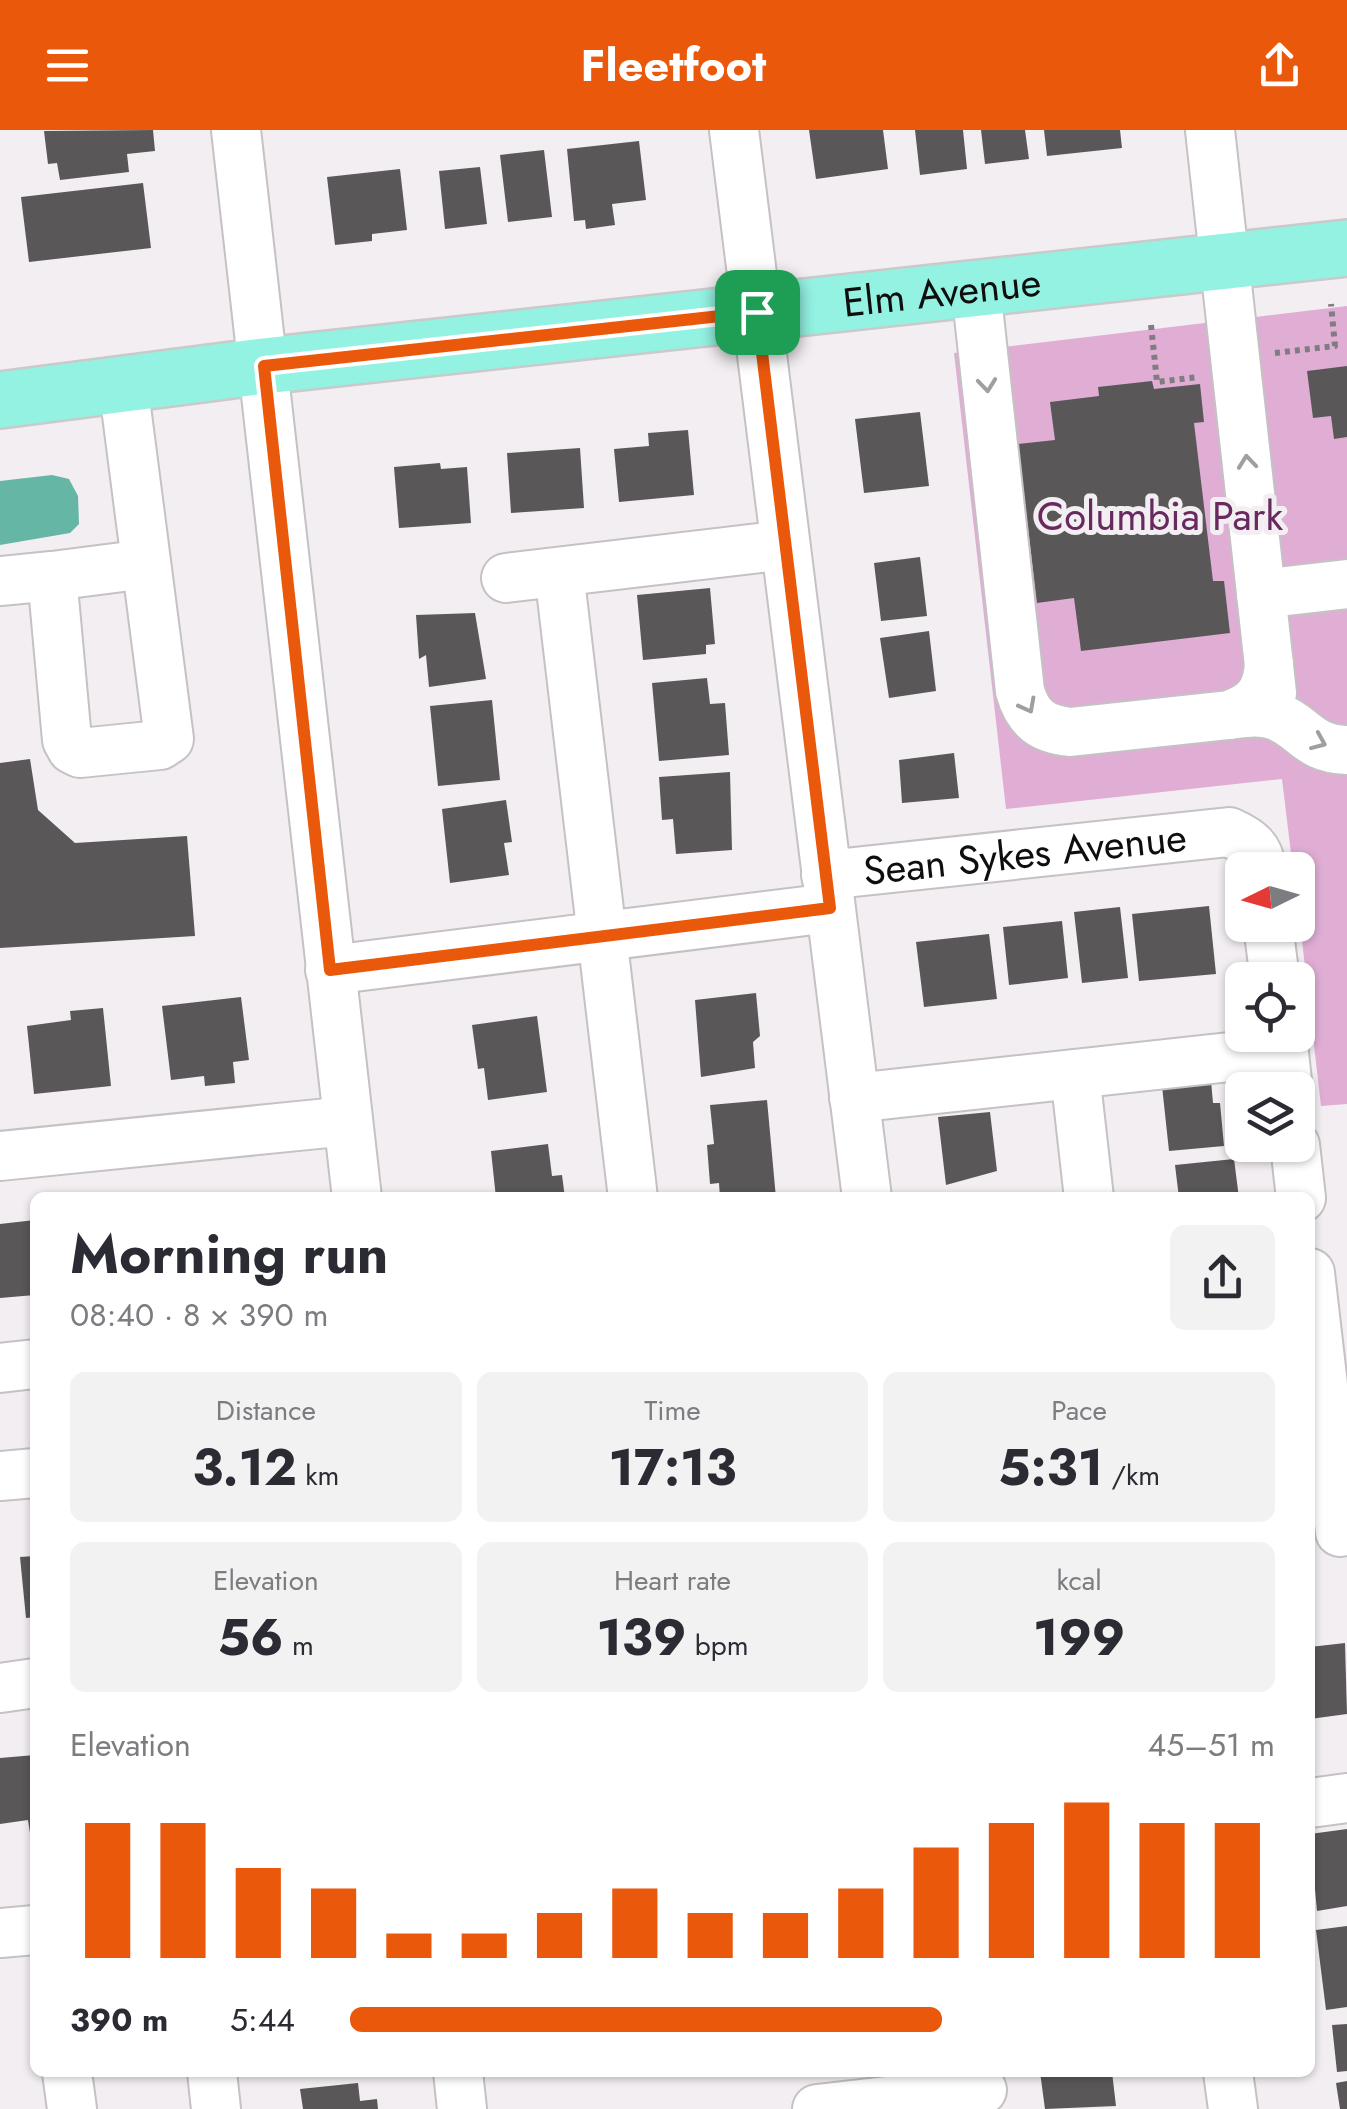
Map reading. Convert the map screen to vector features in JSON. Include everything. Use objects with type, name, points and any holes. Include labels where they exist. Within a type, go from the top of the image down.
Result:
[{"type":"main road","name":"Elm Avenue","points":[[0,400],[264,366],[1347,248]]},
{"type":"street","points":[[236,130],[356,1192]]},
{"type":"street","points":[[734,130],[865,1192]]},
{"type":"street","points":[[1210,130],[1270,664],[1268,682],[1260,698],[1246,709],[1316,744],[1347,750]]},
{"type":"street","points":[[976,288],[1025,708],[1036,722],[1052,730],[1070,732],[1252,715]]},
{"type":"street","points":[[52,576],[67,740],[72,750],[80,753],[160,745],[169,739],[123,384]]},
{"type":"street","points":[[506,578],[786,545]]},
{"type":"street","points":[[0,581],[146,564]]},
{"type":"street","points":[[559,572],[632,1192]]},
{"type":"street","points":[[1261,594],[1347,584]]},
{"type":"street","name":"Sean Sykes Avenue","points":[[330,970],[600,936],[828,891],[1230,832],[1250,841],[1257,852]]},
{"type":"street","points":[[854,1098],[1076,1074],[1284,1059]]},
{"type":"street","points":[[1076,1074],[1088,1192]]},
{"type":"street","points":[[0,1156],[348,1121]]},
{"type":"street","points":[[1297,1162],[1300,1192]]},
{"type":"street","points":[[1315,1332],[1332,1533]]},
{"type":"street","points":[[0,1368],[30,1365]]},
{"type":"street","points":[[0,1476],[30,1473]]},
{"type":"street","points":[[0,1688],[30,1685]]},
{"type":"street","points":[[1315,1802],[1347,1798]]},
{"type":"street","points":[[0,1932],[30,1930]]},
{"type":"street","points":[[68,2077],[72,2109]]},
{"type":"street","points":[[213,2077],[216,2109]]},
{"type":"street","points":[[459,2077],[462,2109]]},
{"type":"street","points":[[1229,2077],[1233,2109]]},
{"type":"street","points":[[817,2109],[982,2091]]},
{"type":"path","points":[[1151,325],[1157,382],[1218,375],[1256,355],[1335,346],[1332,304]]},
{"type":"green space","name":"Columbia Park","points":[[1347,306],[1347,1104],[1321,1106],[1315,1052],[1315,962],[1304,962],[1302,942],[1315,942],[1315,852],[1291,852],[1282,779],[1006,809],[954,353]]},
{"type":"shaded area","points":[[52,475],[69,479],[78,496],[79,524],[70,533],[0,545],[0,481]]},
{"type":"building","points":[[153,130],[155,151],[127,154],[129,172],[60,180],[57,163],[48,164],[44,131]]},
{"type":"building","points":[[809,130],[883,130],[888,169],[816,179]]},
{"type":"building","points":[[915,130],[963,130],[967,169],[920,175]]},
{"type":"building","points":[[981,130],[1025,130],[1029,159],[985,164]]},
{"type":"building","points":[[1044,130],[1120,130],[1122,148],[1047,156]]},
{"type":"building","points":[[639,141],[646,200],[612,204],[615,225],[586,229],[585,220],[574,221],[567,149]]},
{"type":"building","points":[[544,150],[552,217],[508,222],[500,155]]},
{"type":"building","points":[[480,167],[487,224],[445,229],[439,171]]},
{"type":"building","points":[[400,169],[407,230],[372,234],[372,241],[335,245],[327,177]]},
{"type":"building","points":[[143,183],[151,248],[29,262],[21,197]]},
{"type":"building","points":[[1347,366],[1347,437],[1334,439],[1331,416],[1313,418],[1307,371]]},
{"type":"building","points":[[1152,381],[1154,389],[1200,384],[1204,422],[1194,423],[1213,581],[1224,581],[1230,633],[1081,651],[1074,598],[1037,603],[1018,444],[1055,440],[1050,402],[1099,396],[1098,387]]},
{"type":"building","points":[[920,412],[929,486],[864,493],[855,419]]},
{"type":"building","points":[[688,430],[694,495],[619,502],[614,449],[649,446],[648,433]]},
{"type":"building","points":[[580,448],[584,508],[511,513],[507,453]]},
{"type":"building","points":[[440,463],[441,469],[467,467],[471,523],[399,528],[394,467]]},
{"type":"building","points":[[920,557],[927,616],[881,621],[874,563]]},
{"type":"building","points":[[710,588],[715,644],[706,645],[706,654],[643,660],[637,595]]},
{"type":"building","points":[[475,613],[486,679],[429,687],[426,655],[419,659],[416,615]]},
{"type":"building","points":[[929,631],[936,691],[889,698],[880,638]]},
{"type":"building","points":[[707,678],[710,704],[725,703],[729,755],[659,761],[652,683]]},
{"type":"building","points":[[492,700],[500,780],[438,786],[430,706]]},
{"type":"building","points":[[954,753],[959,798],[902,803],[899,760]]},
{"type":"building","points":[[30,759],[38,810],[75,843],[187,836],[195,936],[0,948],[0,763]]},
{"type":"building","points":[[730,772],[732,850],[676,854],[673,819],[662,820],[659,777]]},
{"type":"building","points":[[506,800],[512,842],[504,843],[509,875],[450,883],[442,809]]},
{"type":"building","points":[[1209,906],[1216,974],[1139,981],[1132,914]]},
{"type":"building","points":[[1120,907],[1128,978],[1082,983],[1074,912]]},
{"type":"building","points":[[1062,921],[1068,978],[1009,985],[1003,927]]},
{"type":"building","points":[[989,934],[997,999],[924,1007],[916,942]]},
{"type":"building","points":[[756,993],[760,1036],[753,1042],[755,1068],[701,1077],[695,1000]]},
{"type":"building","points":[[241,997],[249,1060],[233,1062],[235,1083],[205,1086],[204,1076],[171,1080],[162,1006]]},
{"type":"building","points":[[103,1008],[111,1086],[34,1094],[27,1026],[71,1020],[70,1011]]},
{"type":"building","points":[[537,1016],[547,1092],[488,1100],[484,1068],[478,1069],[472,1025]]},
{"type":"building","points":[[1211,1081],[1213,1103],[1220,1103],[1224,1146],[1169,1151],[1162,1086]]},
{"type":"building","points":[[767,1100],[775,1192],[720,1192],[719,1183],[710,1184],[707,1145],[714,1144],[710,1105]]},
{"type":"building","points":[[990,1112],[997,1171],[946,1185],[938,1117]]},
{"type":"building","points":[[548,1144],[552,1176],[562,1175],[564,1192],[495,1192],[491,1151]]},
{"type":"building","points":[[1234,1162],[1238,1192],[1178,1192],[1175,1165]]},
{"type":"building","points":[[30,1221],[30,1295],[0,1298],[0,1224]]},
{"type":"building","points":[[30,1556],[30,1618],[26,1618],[20,1557]]},
{"type":"building","points":[[1345,1643],[1347,1714],[1315,1718],[1315,1646]]},
{"type":"building","points":[[30,1755],[30,1833],[28,1820],[0,1824],[0,1758]]},
{"type":"building","points":[[1347,1829],[1347,1906],[1317,1911],[1315,1833]]},
{"type":"building","points":[[1347,1926],[1347,2007],[1326,2010],[1316,1930]]},
{"type":"building","points":[[1347,2024],[1347,2071],[1337,2072],[1332,2025]]},
{"type":"building","points":[[1041,2077],[1113,2077],[1116,2106],[1045,2109]]},
{"type":"building","points":[[1347,2081],[1347,2109],[1340,2109],[1336,2083]]},
{"type":"building","points":[[358,2083],[360,2101],[377,2099],[378,2109],[303,2109],[300,2089]]},
{"type":"route","points":[[757,312],[830,908],[330,970],[264,366],[757,312]]}]
